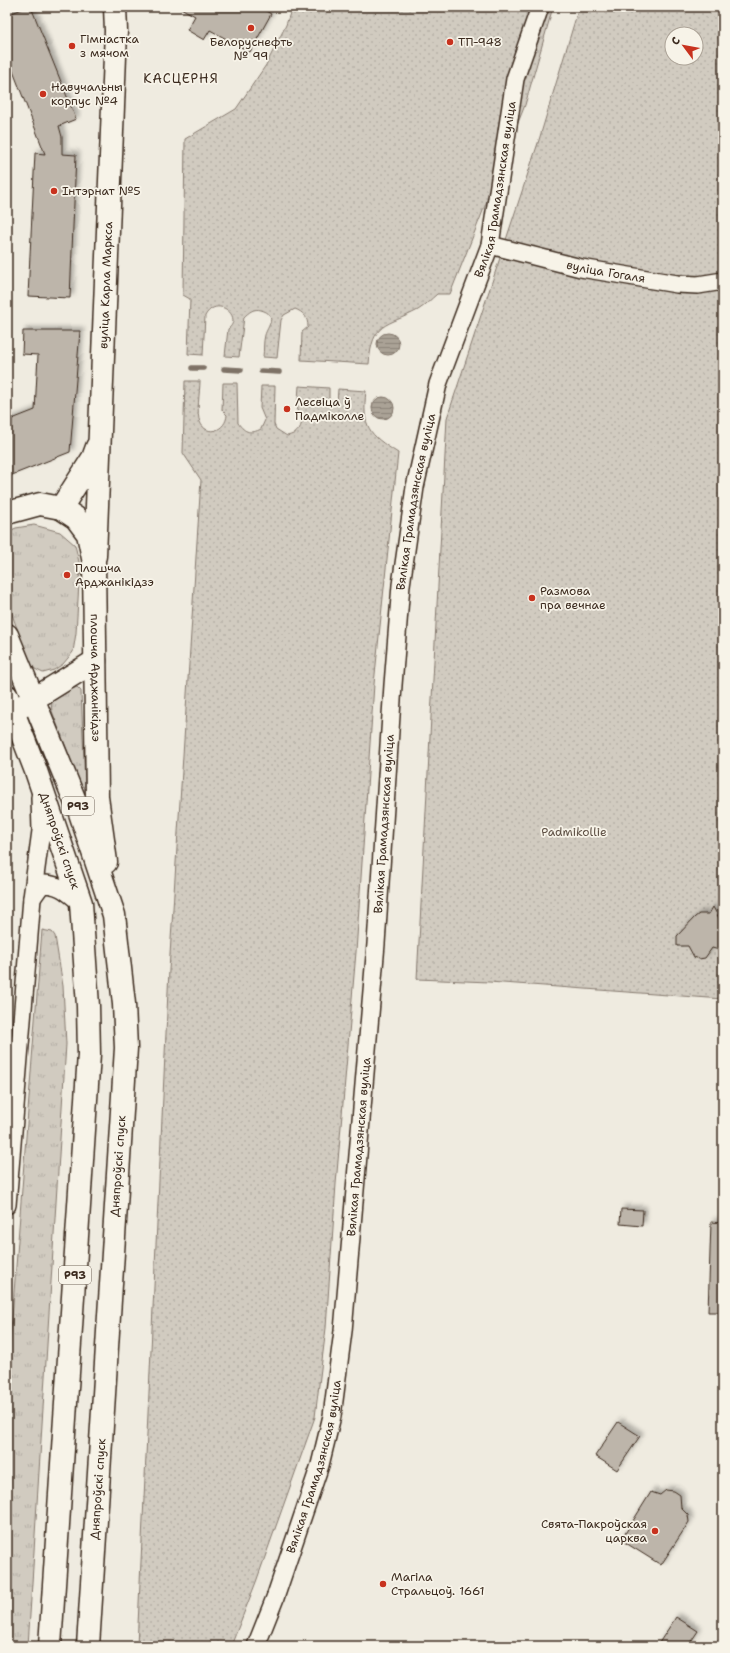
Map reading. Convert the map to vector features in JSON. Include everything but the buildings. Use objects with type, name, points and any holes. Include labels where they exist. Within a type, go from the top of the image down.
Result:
[{"type":"main road","name":"вуліца Карла Маркса","points":[[94,563],[116,31],[115,7]]},
{"type":"main road","points":[[61,508],[93,458],[100,436]]},
{"type":"main road","name":"плошча Арджанікідзэ","points":[[7,513],[40,504],[61,508],[76,518],[88,534],[94,563],[97,797],[114,915]]},
{"type":"main road","name":"Р93","points":[[7,635],[33,700]]},
{"type":"main road","points":[[9,707],[33,700],[95,661]]},
{"type":"main road","name":"Дняпроўскі спуск","points":[[33,700],[80,813],[114,915],[124,1004],[126,1048],[88,1646]]},
{"type":"main road","name":"Дняпроўскі спуск","points":[[9,707],[40,783],[81,903],[88,1006],[89,1054],[50,1646]]},
{"type":"street","name":"Вялікая Грамадзянская вуліца","points":[[256,1646],[275,1598],[320,1464],[332,1416],[343,1331],[376,944],[401,585],[415,487],[438,384],[490,245],[515,79],[540,7]]},
{"type":"street","name":"вуліца Гогаля","points":[[490,245],[580,268],[677,284],[698,284],[723,280]]},
{"type":"street","points":[[7,1205],[32,898],[41,831],[40,783]]},
{"type":"street","points":[[32,898],[42,884],[54,884],[65,890],[81,903]]},
{"type":"green space","points":[[292,7],[553,7],[525,105],[450,294],[437,294],[418,310],[389,323],[377,332],[373,340],[369,364],[301,360],[302,332],[308,327],[308,323],[304,315],[295,309],[284,315],[281,320],[277,358],[263,357],[264,338],[271,318],[270,315],[261,310],[252,311],[244,317],[239,357],[225,356],[228,329],[232,324],[233,319],[231,314],[222,307],[216,307],[210,310],[205,316],[203,355],[188,354],[190,299],[183,295],[185,139],[236,109],[266,65],[286,25]]},
{"type":"green space","name":"Padmikollie","points":[[579,7],[723,7],[723,999],[489,982],[417,979],[447,418],[539,140]]},
{"type":"green space","points":[[185,381],[200,381],[198,408],[199,418],[203,427],[211,431],[220,428],[226,420],[227,415],[222,410],[223,383],[237,383],[238,423],[248,432],[254,432],[261,429],[265,420],[260,408],[261,386],[275,386],[274,424],[276,429],[287,436],[298,431],[302,420],[297,414],[299,386],[329,388],[329,399],[337,404],[338,389],[366,391],[365,413],[369,428],[374,435],[398,453],[374,684],[356,952],[336,1184],[326,1328],[315,1417],[256,1582],[231,1646],[137,1646],[169,970],[201,480],[183,453]]},
{"type":"green space","points":[[34,525],[60,532],[75,545],[80,566],[76,633],[73,652],[63,664],[54,670],[43,673],[35,669],[28,660],[7,600],[7,532],[16,528]]},
{"type":"green space","points":[[77,687],[81,691],[85,786],[81,787],[52,711],[51,702],[57,695]]},
{"type":"green space","points":[[42,930],[52,932],[55,936],[63,986],[66,1044],[28,1646],[7,1646],[7,1383]]},
{"type":"shaded area","points":[[388,333],[396,336],[399,344],[396,352],[388,355],[380,352],[377,344],[380,336]]},
{"type":"shaded area","points":[[383,397],[391,400],[394,408],[391,416],[383,419],[375,416],[372,408],[375,400]]},
{"type":"waterway","points":[[192,368],[203,368]]},
{"type":"waterway","points":[[224,369],[241,370]]},
{"type":"waterway","points":[[261,371],[279,372]]},
{"type":"place","name":"Белоруснефть № 99","points":[[251,28]]},
{"type":"place","name":"ТП-948","points":[[450,42]]},
{"type":"place","name":"Гімнастка з мячом","points":[[72,46]]},
{"type":"place","name":"Навучальны корпус №4","points":[[43,94]]},
{"type":"place","name":"Інтэрнат №5","points":[[54,191]]},
{"type":"place","name":"Лесвіца ў Падміколле","points":[[287,409]]},
{"type":"place","name":"Плошча Арджанікідзэ","points":[[67,575]]},
{"type":"place","name":"Размова пра вечнае","points":[[532,598]]},
{"type":"place","name":"Свята-Пакроўская царква","points":[[655,1531]]},
{"type":"place","name":"Магіла Стральцоў. 1661","points":[[383,1584]]},
{"type":"district","name":"КАСЦЕРНЯ","points":[[181,78]]}]
